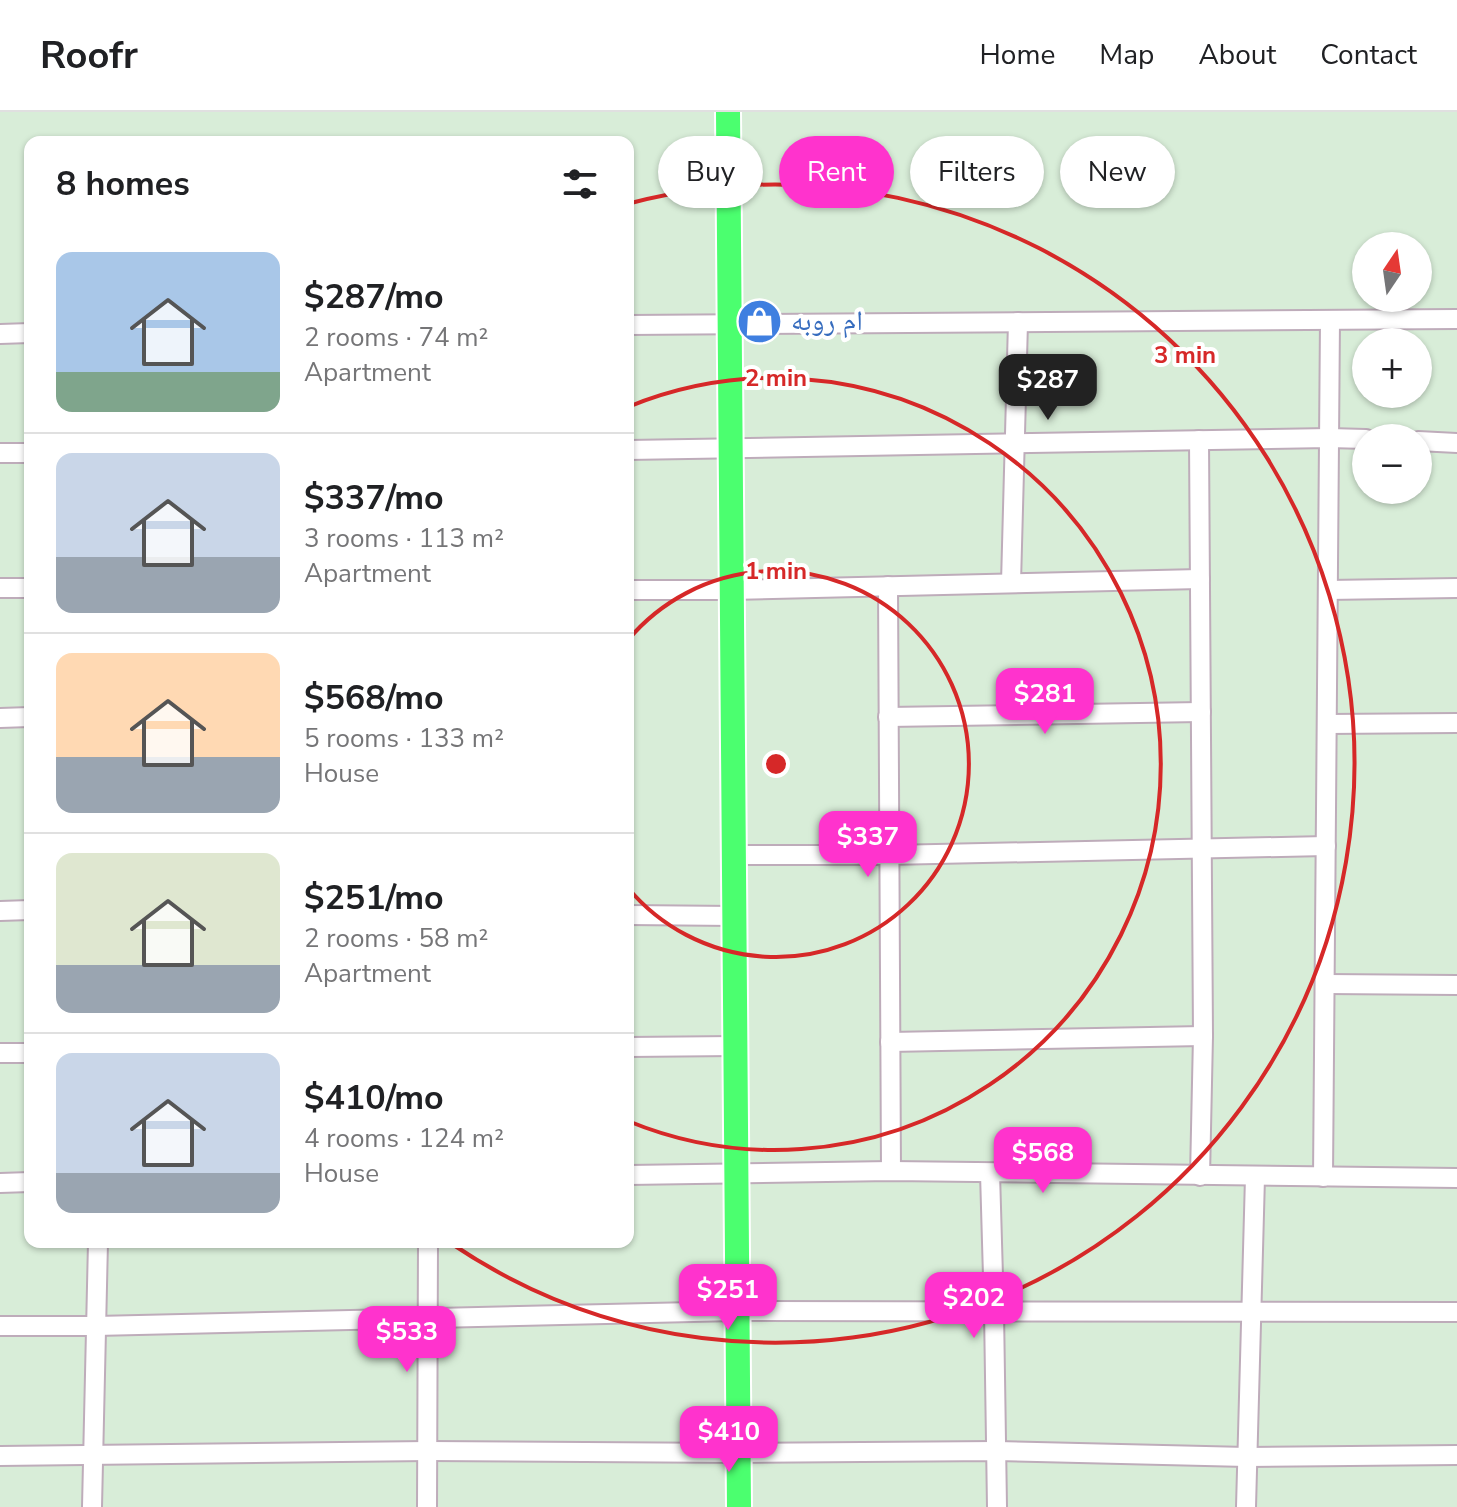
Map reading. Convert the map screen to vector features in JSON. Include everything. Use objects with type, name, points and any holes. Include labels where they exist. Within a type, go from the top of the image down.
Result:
[{"type":"main road","points":[[728,112],[739,1507]]},
{"type":"street","points":[[634,325],[1457,319]]},
{"type":"street","points":[[1323,1177],[1330,320]]},
{"type":"street","points":[[1011,583],[1018,322]]},
{"type":"street","points":[[0,334],[24,333]]},
{"type":"street","points":[[634,450],[1352,439]]},
{"type":"street","points":[[1199,440],[1203,1036],[1200,1176]]},
{"type":"street","points":[[1432,442],[1457,443]]},
{"type":"street","points":[[0,453],[24,453]]},
{"type":"street","points":[[634,590],[1200,579]]},
{"type":"street","points":[[888,586],[891,1171]]},
{"type":"street","points":[[0,588],[24,588]]},
{"type":"street","points":[[1328,590],[1457,588]]},
{"type":"street","points":[[888,717],[1201,712]]},
{"type":"street","points":[[0,718],[24,717]]},
{"type":"street","points":[[1327,724],[1457,723]]},
{"type":"street","points":[[734,855],[1326,846]]},
{"type":"street","points":[[0,911],[24,910]]},
{"type":"street","points":[[634,915],[734,916]]},
{"type":"street","points":[[1325,984],[1457,985]]},
{"type":"street","points":[[890,1042],[1203,1036]]},
{"type":"street","points":[[634,1047],[735,1046]]},
{"type":"street","points":[[0,1053],[24,1053]]},
{"type":"street","points":[[634,1175],[891,1171],[1457,1178]]},
{"type":"street","points":[[990,1173],[997,1507]]},
{"type":"street","points":[[1246,1507],[1255,1177]]},
{"type":"street","points":[[0,1183],[24,1182]]},
{"type":"street","points":[[92,1507],[98,1248]]},
{"type":"street","points":[[427,1507],[428,1248]]},
{"type":"street","points":[[0,1326],[737,1311],[1457,1312]]},
{"type":"street","points":[[0,1456],[428,1451],[997,1451],[1247,1457],[1457,1455]]},
{"type":"place","name":"ام روبه","points":[[760,321]]}]
